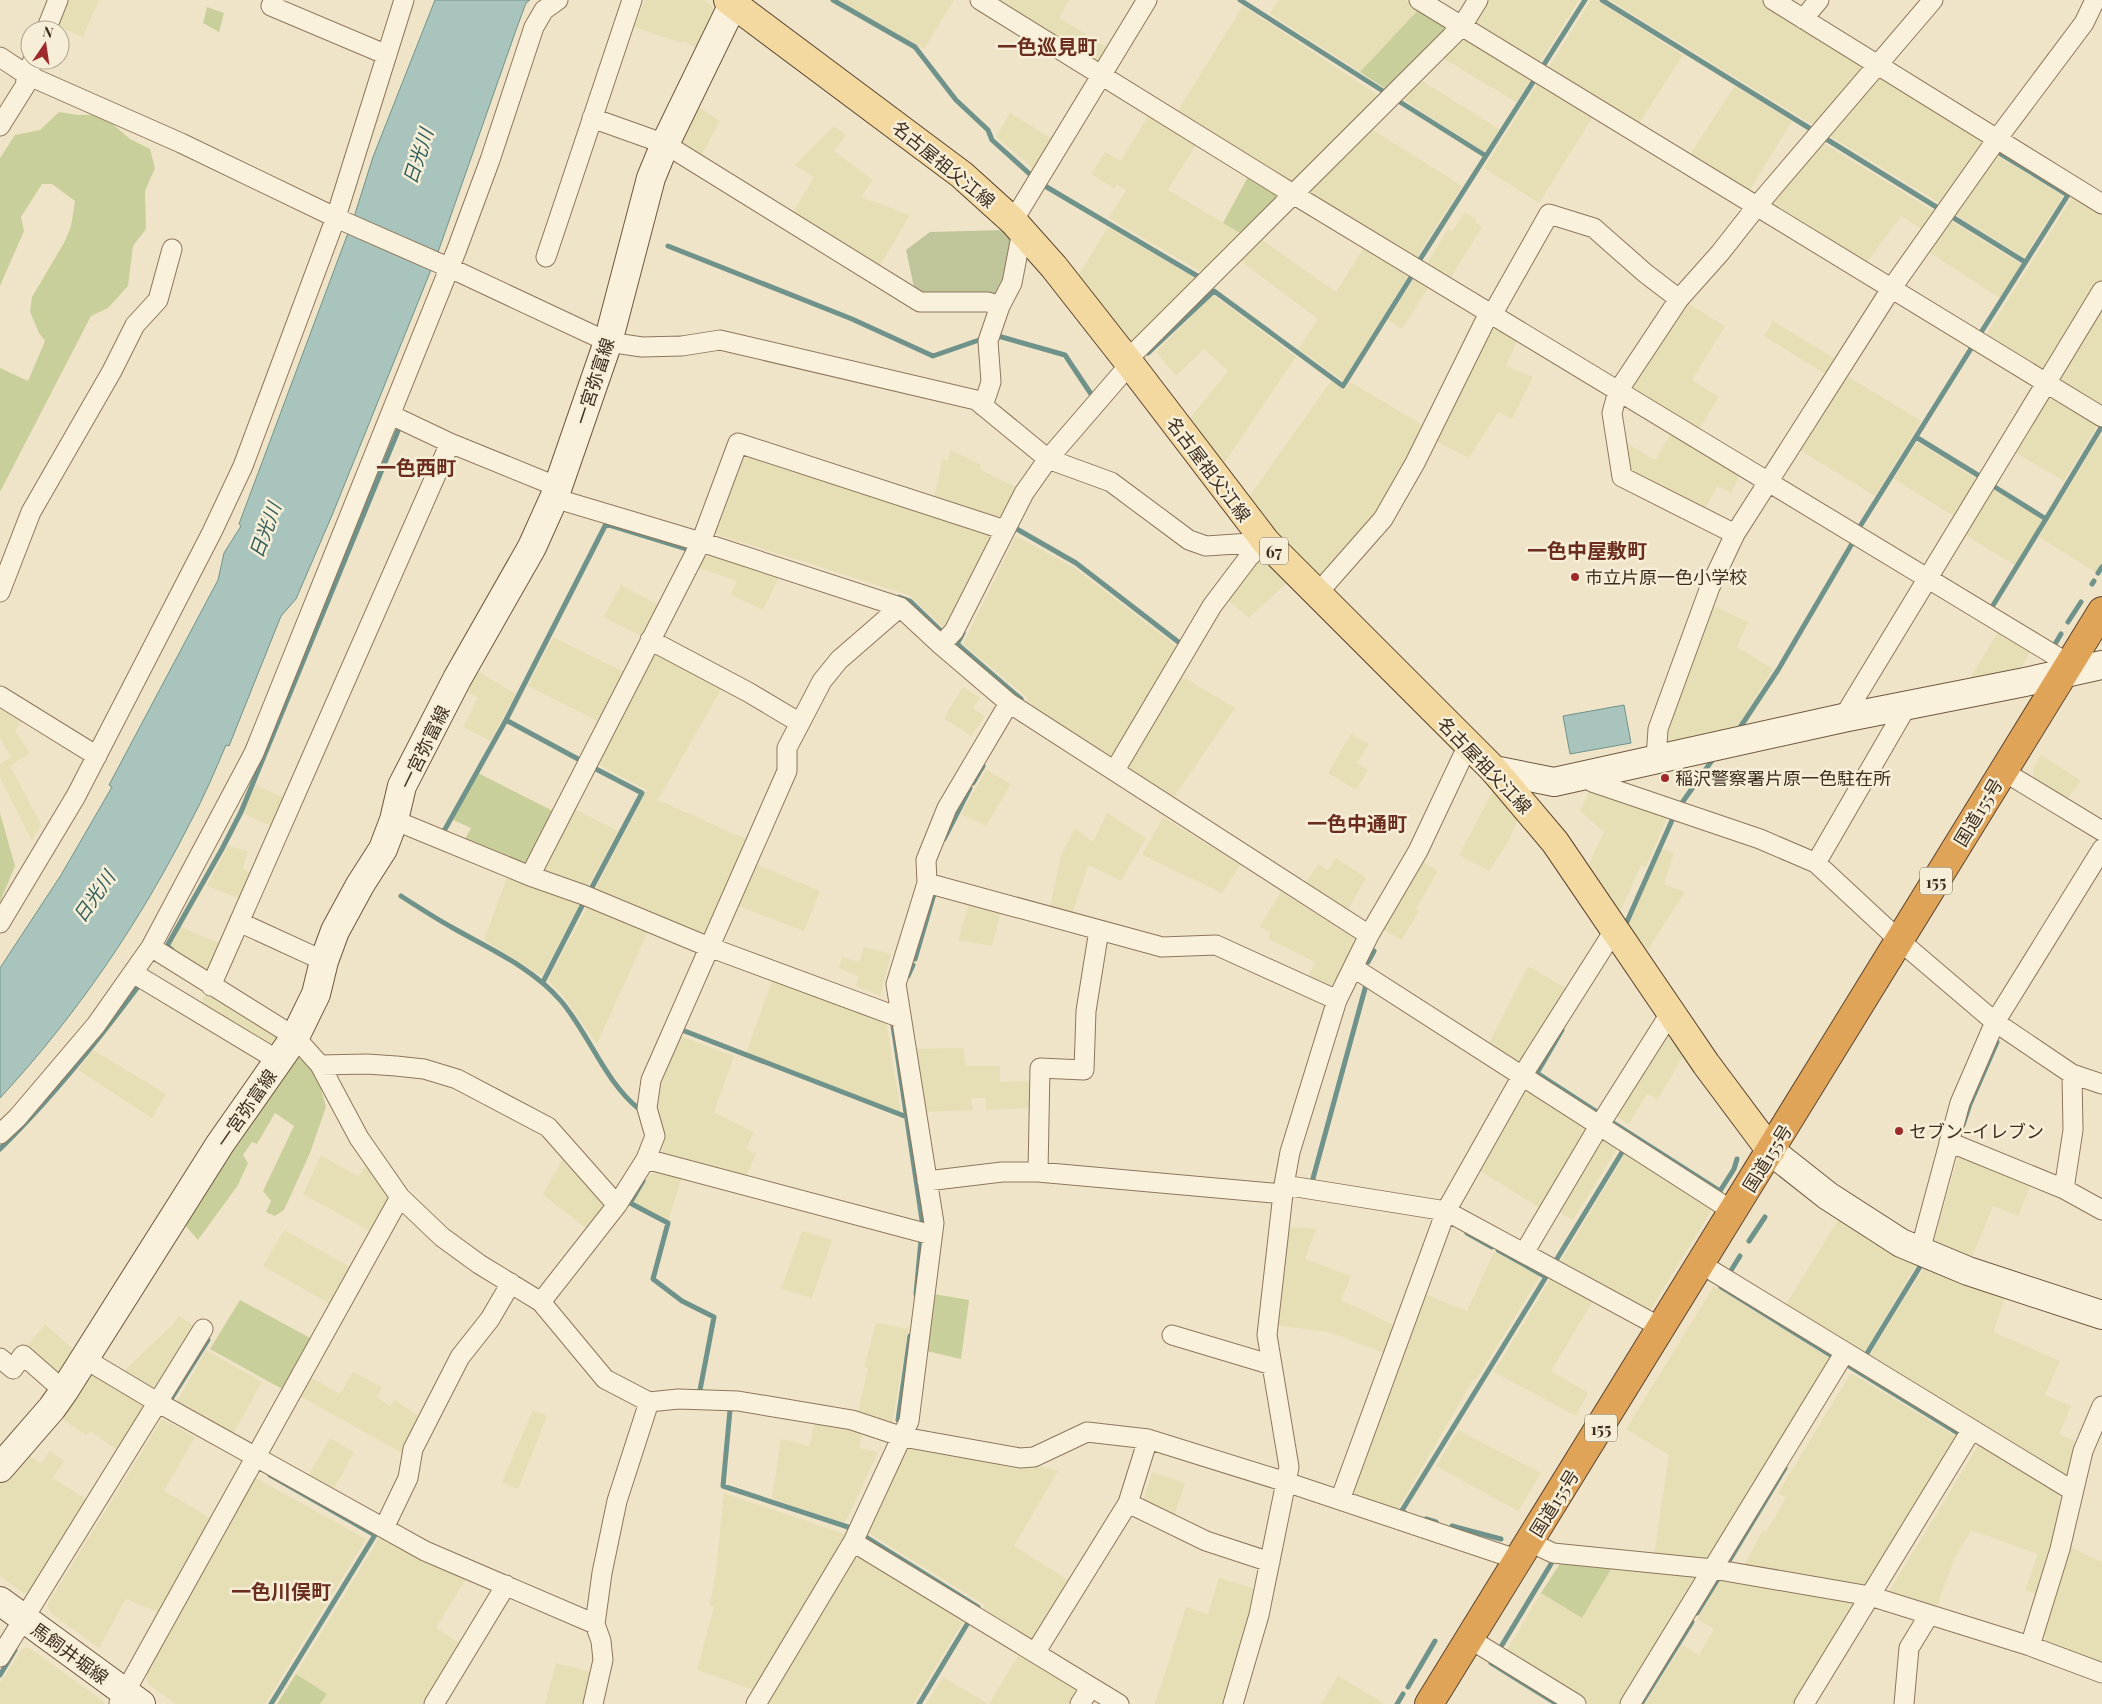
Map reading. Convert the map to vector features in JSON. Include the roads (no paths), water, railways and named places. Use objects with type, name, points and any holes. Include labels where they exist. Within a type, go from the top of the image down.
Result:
[{"type":"highway","name":"国道155号","points":[[1430,1704],[2102,611]]},
{"type":"main road","name":"一宮弥富線","points":[[0,1468],[52,1408],[64,1391],[220,1144],[295,1037],[316,994],[324,961],[335,931],[360,885],[383,849],[394,820],[402,786],[458,679],[532,547],[556,493],[608,342],[650,178],[664,144],[732,1]]},
{"type":"main road","name":"名古屋祖父江線","points":[[732,1],[962,175],[1018,226],[1054,267],[1129,362],[1266,542],[1494,770],[1555,842],[1706,1064],[1771,1151]]},
{"type":"main road","points":[[1494,770],[1554,782],[2066,669],[2102,665]]},
{"type":"main road","points":[[1771,1151],[1828,1196],[1901,1243],[1968,1271],[2102,1315]]},
{"type":"main road","name":"馬飼井堀線","points":[[0,1601],[128,1700]]},
{"type":"street","points":[[50,20],[58,0]]},
{"type":"street","points":[[0,923],[76,796],[212,532],[243,466],[339,219],[404,0]]},
{"type":"street","points":[[0,1134],[17,1118],[96,1025],[152,947],[254,753],[391,415],[490,160],[534,27],[544,10],[558,0]]},
{"type":"street","points":[[546,257],[632,0]]},
{"type":"street","points":[[980,0],[1293,194],[1927,578],[2066,669]]},
{"type":"street","points":[[983,406],[991,382],[988,341],[1000,306],[1012,283],[1018,226],[1102,74],[1147,0]]},
{"type":"street","points":[[1419,0],[2102,417]]},
{"type":"street","points":[[941,645],[954,631],[1024,494],[1048,459],[1129,362],[1293,194],[1462,26],[1478,0]]},
{"type":"street","points":[[1773,0],[2102,204]]},
{"type":"street","points":[[1804,19],[1819,0]]},
{"type":"street","points":[[1735,534],[1622,477],[1612,412],[1618,391],[1679,299],[1720,253],[1757,206],[1932,0]]},
{"type":"street","points":[[1656,759],[1658,729],[1710,588],[1735,534],[1891,288],[1997,139],[2084,24],[2095,0]]},
{"type":"street","points":[[267,2],[387,55]]},
{"type":"street","points":[[0,57],[20,64]]},
{"type":"street","points":[[0,126],[25,86],[29,70]]},
{"type":"street","points":[[34,70],[339,219],[448,267],[608,342],[642,347],[682,346],[720,340],[976,400],[1048,459],[1116,485],[1189,540],[1206,546],[1266,542]]},
{"type":"street","points":[[592,118],[664,144],[920,302],[988,302],[1000,306]]},
{"type":"street","points":[[1317,594],[1383,519],[1415,463],[1491,314],[1549,214],[1594,228],[1645,273],[1679,299]]},
{"type":"street","points":[[0,592],[31,512],[112,371],[135,325],[158,300],[172,249]]},
{"type":"street","points":[[1843,718],[2045,382],[2102,291]]},
{"type":"street","points":[[391,415],[556,493],[900,607],[941,645],[1009,702],[1370,935]]},
{"type":"street","points":[[211,986],[450,443]]},
{"type":"street","points":[[530,876],[700,542],[738,443],[1005,530]]},
{"type":"street","points":[[1115,770],[1212,606],[1249,557],[1266,542]]},
{"type":"street","points":[[541,1302],[616,1205],[646,1159],[655,1136],[647,1108],[651,1080],[787,770],[787,748],[822,681],[839,660],[900,607]]},
{"type":"street","points":[[650,640],[748,692],[800,724]]},
{"type":"street","points":[[0,696],[97,756]]},
{"type":"street","points":[[756,1704],[854,1542],[909,1421],[934,1223],[896,984],[927,883],[926,860],[947,808],[1009,702]]},
{"type":"street","points":[[1816,863],[1908,704]]},
{"type":"street","points":[[1233,1704],[1259,1614],[1289,1467],[1267,1335],[1283,1190],[1290,1152],[1337,1000],[1370,935],[1418,851],[1468,745]]},
{"type":"street","points":[[2004,771],[2102,832]]},
{"type":"street","points":[[1588,774],[1592,782],[1760,839],[1816,863],[1900,941],[1995,1022],[2072,1074],[2102,1084]]},
{"type":"street","points":[[394,820],[709,947],[901,1018]]},
{"type":"street","points":[[1920,1251],[1960,1103],[1995,1022],[2102,849]]},
{"type":"street","points":[[927,883],[1162,947],[1216,945],[1337,1000]]},
{"type":"street","points":[[239,922],[324,961]]},
{"type":"street","points":[[1340,1500],[1446,1211],[1522,1076],[1615,929]]},
{"type":"street","points":[[1038,1172],[1040,1068],[1084,1070],[1086,1011],[1099,930]]},
{"type":"street","points":[[152,947],[211,986],[295,1037],[320,1065],[359,1138],[400,1197],[442,1237],[478,1264],[541,1302],[605,1379],[649,1402],[678,1399],[738,1401],[852,1420],[903,1436],[1020,1458],[1034,1457],[1087,1432],[1148,1439],[1340,1500],[1524,1551],[1714,1569],[1870,1596],[2030,1646],[2102,1673]]},
{"type":"street","points":[[1354,968],[1734,1212]]},
{"type":"street","points":[[133,973],[279,1061]]},
{"type":"street","points":[[1524,1253],[1599,1126],[1670,1012]]},
{"type":"street","points":[[320,1065],[367,1064],[396,1066],[424,1069],[457,1079],[548,1127],[616,1205]]},
{"type":"street","points":[[2064,1189],[2072,1130],[2072,1074]]},
{"type":"street","points":[[1949,1142],[2064,1189],[2102,1210]]},
{"type":"street","points":[[646,1159],[932,1236]]},
{"type":"street","points":[[927,1181],[1002,1172],[1038,1172],[1283,1190],[1446,1211],[1662,1328]]},
{"type":"street","points":[[128,1700],[256,1457],[400,1197]]},
{"type":"street","points":[[1701,1264],[2073,1491]]},
{"type":"street","points":[[384,1528],[408,1478],[413,1449],[460,1357],[490,1319],[511,1283]]},
{"type":"street","points":[[0,1658],[202,1329]]},
{"type":"street","points":[[1172,1335],[1272,1365]]},
{"type":"street","points":[[1630,1704],[1845,1352]]},
{"type":"street","points":[[0,1358],[13,1368],[23,1355],[64,1391]]},
{"type":"street","points":[[85,1359],[157,1402],[425,1551],[595,1624]]},
{"type":"street","points":[[593,1704],[603,1660],[601,1641],[595,1624],[602,1573],[617,1502],[649,1402]]},
{"type":"street","points":[[2030,1646],[2060,1549],[2083,1451],[2102,1406]]},
{"type":"street","points":[[1804,1704],[1972,1429]]},
{"type":"street","points":[[1035,1652],[1128,1503],[1148,1439]]},
{"type":"street","points":[[1128,1503],[1206,1541],[1270,1562]]},
{"type":"street","points":[[854,1542],[1119,1704]]},
{"type":"street","points":[[434,1704],[506,1585]]},
{"type":"street","points":[[1904,1704],[1909,1648],[1929,1614]]},
{"type":"street","points":[[1470,1639],[1576,1704]]},
{"type":"street","points":[[1080,1704],[1091,1687]]},
{"type":"water","name":"日光川","points":[[435,0],[530,0],[526,3],[516,30],[437,255],[333,513],[296,599],[281,616],[229,746],[226,745],[196,812],[150,895],[105,966],[55,1034],[0,1098],[0,968],[61,875],[112,787],[109,785],[218,580],[224,553],[241,526],[239,524],[354,217],[373,157]]},
{"type":"water","points":[[1624,705],[1631,743],[1570,754],[1563,716]]},
{"type":"waterway","points":[[833,0],[915,47],[956,100],[988,130],[992,140],[1032,176]]},
{"type":"waterway","points":[[1240,0],[1386,93]]},
{"type":"waterway","points":[[1543,66],[1585,0]]},
{"type":"waterway","points":[[1602,0],[1814,131]]},
{"type":"waterway","points":[[1419,261],[1535,79]]},
{"type":"waterway","points":[[1400,102],[1486,156]]},
{"type":"waterway","points":[[1823,137],[1938,208]]},
{"type":"waterway","points":[[1980,334],[2068,195],[2001,154]]},
{"type":"waterway","points":[[1045,186],[1199,277]]},
{"type":"waterway","points":[[1949,215],[2025,262]]},
{"type":"waterway","points":[[668,246],[852,319],[933,356],[979,340]]},
{"type":"waterway","points":[[1148,353],[1214,291],[1343,386],[1413,274]]},
{"type":"waterway","points":[[998,336],[1065,355],[1093,397]]},
{"type":"waterway","points":[[1859,528],[1972,347]]},
{"type":"waterway","points":[[172,950],[167,946],[241,812],[400,426]]},
{"type":"waterway","points":[[2046,519],[2102,426]]},
{"type":"waterway","points":[[1916,437],[1981,477]]},
{"type":"waterway","points":[[1990,484],[2046,519],[1992,607]]},
{"type":"waterway","points":[[444,831],[506,720],[606,524],[687,549]]},
{"type":"waterway","points":[[1013,532],[1015,528],[1076,563],[1181,644]]},
{"type":"waterway","points":[[1739,729],[1778,670],[1853,542]]},
{"type":"waterway","points":[[2098,573],[2102,567]]},
{"type":"waterway","points":[[899,597],[910,601],[941,631]]},
{"type":"waterway","points":[[2068,622],[2081,602]]},
{"type":"waterway","points":[[963,633],[957,644],[1021,699]]},
{"type":"waterway","points":[[2055,644],[2061,634]]},
{"type":"waterway","points":[[506,720],[578,759]]},
{"type":"waterway","points":[[1679,807],[1713,759]]},
{"type":"waterway","points":[[973,783],[983,766]]},
{"type":"waterway","points":[[590,891],[642,793],[596,769]]},
{"type":"waterway","points":[[944,839],[970,788]]},
{"type":"waterway","points":[[1625,926],[1673,818]]},
{"type":"waterway","points":[[915,959],[934,894]]},
{"type":"waterway","points":[[401,896],[510,960],[550,989],[571,1014],[616,1085],[639,1109]]},
{"type":"waterway","points":[[543,982],[584,902]]},
{"type":"waterway","points":[[1368,962],[1374,951]]},
{"type":"waterway","points":[[908,976],[913,965]]},
{"type":"waterway","points":[[1312,1182],[1366,985],[1363,983]]},
{"type":"waterway","points":[[0,1149],[38,1110],[73,1069],[140,984]]},
{"type":"waterway","points":[[893,1026],[923,1227]]},
{"type":"waterway","points":[[682,1030],[907,1117]]},
{"type":"waterway","points":[[1562,1030],[1537,1073],[1597,1112]]},
{"type":"waterway","points":[[1963,1125],[1997,1042]]},
{"type":"waterway","points":[[1612,1122],[1720,1191],[1734,1169],[1737,1159]]},
{"type":"waterway","points":[[1555,1262],[1624,1149]]},
{"type":"waterway","points":[[643,1181],[630,1203],[668,1223],[653,1279],[682,1301],[714,1317],[700,1390]]},
{"type":"waterway","points":[[1749,1241],[1765,1217]]},
{"type":"waterway","points":[[1467,1233],[1492,1247]]},
{"type":"waterway","points":[[916,1294],[921,1240]]},
{"type":"waterway","points":[[1405,1513],[1401,1512],[1546,1277],[1498,1250]]},
{"type":"waterway","points":[[1730,1272],[1740,1256]]},
{"type":"waterway","points":[[1866,1355],[1921,1265]]},
{"type":"waterway","points":[[1722,1285],[1721,1287],[1832,1356]]},
{"type":"waterway","points":[[898,1420],[910,1336]]},
{"type":"waterway","points":[[171,1399],[208,1340]]},
{"type":"waterway","points":[[1846,1364],[1958,1433]]},
{"type":"waterway","points":[[730,1410],[723,1486],[851,1528],[852,1526]]},
{"type":"waterway","points":[[1729,1561],[1785,1468]]},
{"type":"waterway","points":[[270,1475],[375,1535],[271,1704]]},
{"type":"waterway","points":[[1426,1519],[1436,1522]]},
{"type":"waterway","points":[[1452,1526],[1501,1539]]},
{"type":"waterway","points":[[866,1537],[977,1608]]},
{"type":"waterway","points":[[1502,1645],[1551,1564]]},
{"type":"waterway","points":[[1697,1613],[1718,1579]]},
{"type":"waterway","points":[[919,1704],[969,1621]]},
{"type":"waterway","points":[[1641,1704],[1692,1622]]},
{"type":"waterway","points":[[1408,1687],[1435,1641]]},
{"type":"waterway","points":[[0,1675],[15,1650]]},
{"type":"waterway","points":[[1491,1663],[1557,1704]]},
{"type":"waterway","points":[[1397,1704],[1403,1694]]},
{"type":"place","name":"市立片原一色小学校","points":[[1575,577]]},
{"type":"place","name":"稲沢警察署片原一色駐在所","points":[[1665,778]]},
{"type":"place","name":"セブン-イレブン","points":[[1899,1131]]},
{"type":"district","name":"一色巡見町","points":[[1047,45]]},
{"type":"district","name":"一色西町","points":[[416,466]]},
{"type":"district","name":"一色中屋敷町","points":[[1587,549]]},
{"type":"district","name":"一色中通町","points":[[1357,822]]},
{"type":"district","name":"一色川俣町","points":[[281,1590]]}]
